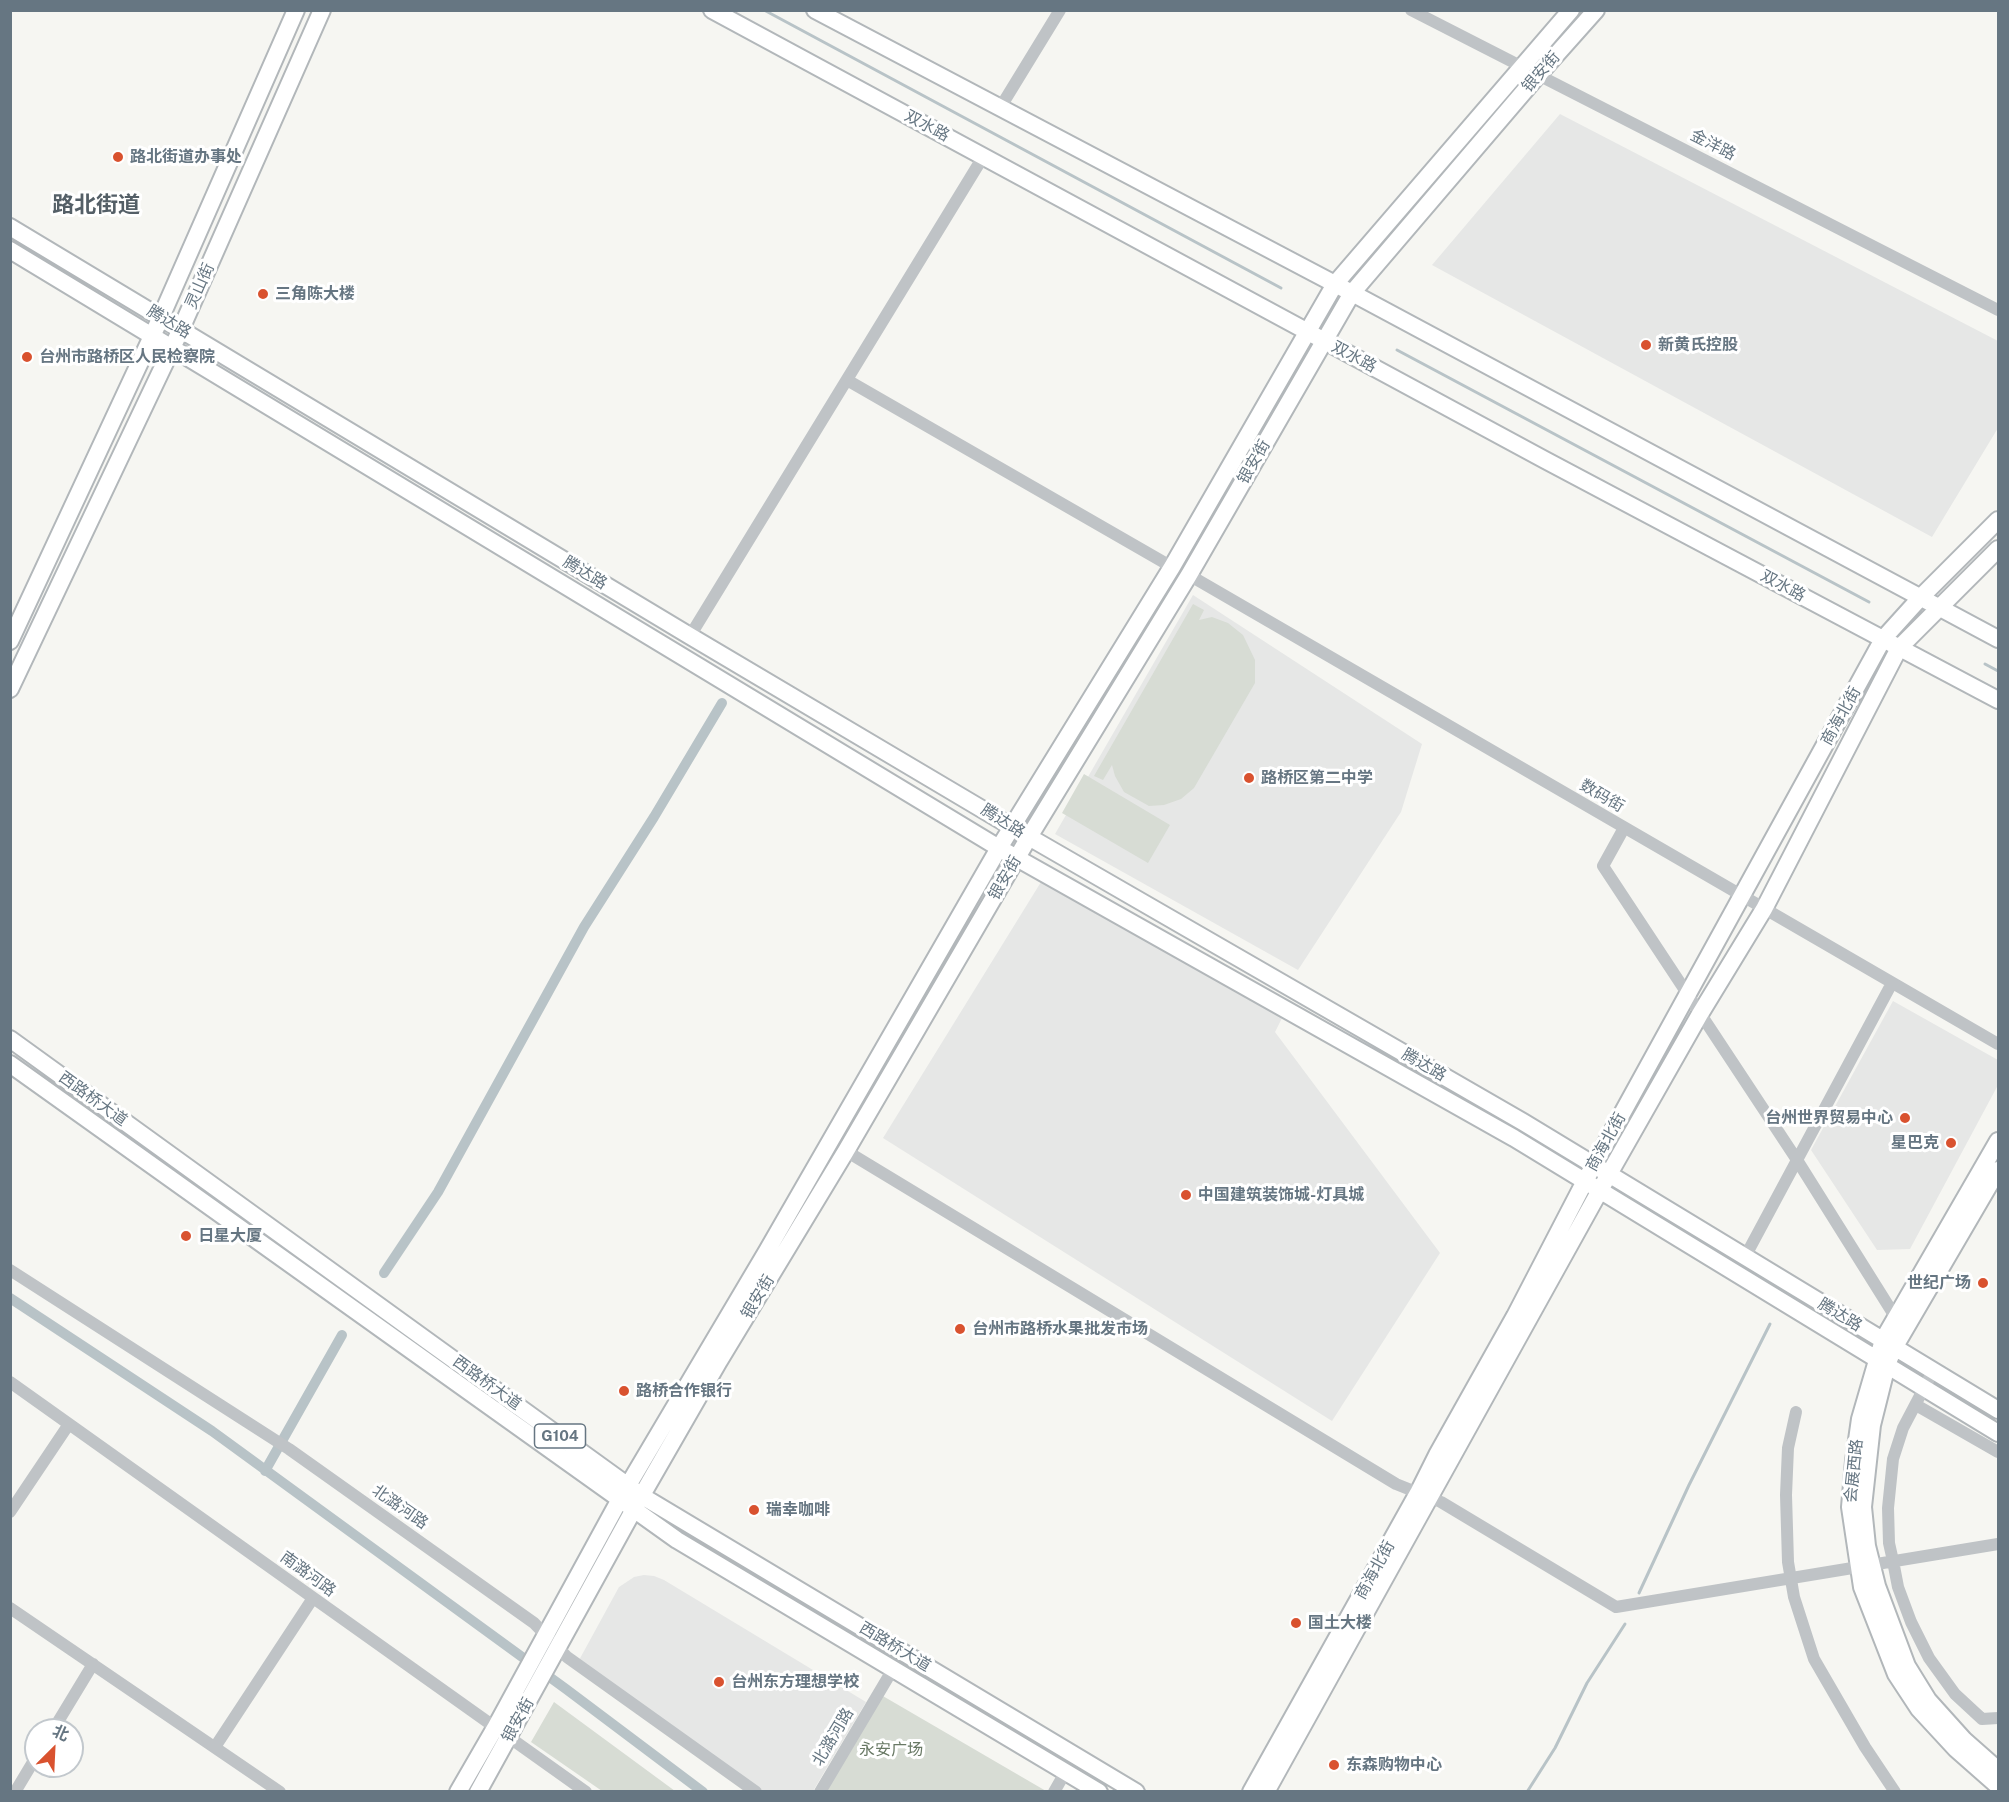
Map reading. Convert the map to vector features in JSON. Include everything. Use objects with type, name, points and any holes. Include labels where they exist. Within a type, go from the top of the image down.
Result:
[{"type":"main road","name":"灵山街","points":[[10,641],[153,336],[296,10]]},
{"type":"main road","name":"灵山街","points":[[10,689],[181,328],[322,10]]},
{"type":"main road","name":"双水路","points":[[712,10],[1324,341],[1998,700]]},
{"type":"main road","points":[[815,10],[1352,293],[1998,639]]},
{"type":"main road","name":"银安街","points":[[478,1791],[502,1733],[745,1288],[999,848],[1172,567],[1335,284],[1571,10]]},
{"type":"main road","name":"银安街","points":[[631,1498],[719,1361],[846,1151],[1017,857],[1189,576],[1352,293],[1596,10]]},
{"type":"main road","name":"腾达路","points":[[10,227],[1029,837],[1523,1122],[1998,1410]]},
{"type":"main road","name":"腾达路","points":[[10,250],[999,848],[1503,1132],[1998,1433]]},
{"type":"main road","name":"商海北街","points":[[1266,1791],[1424,1495],[1437,1455],[1883,639],[1921,597],[1998,520]]},
{"type":"main road","name":"商海北街","points":[[1251,1791],[1600,1191],[1700,1014],[1764,909],[1899,648],[1998,549]]},
{"type":"main road","name":"西路桥大道","points":[[10,1039],[631,1498],[677,1540],[1099,1791]]},
{"type":"main road","name":"西路桥大道","points":[[10,1064],[631,1498],[1137,1791]]},
{"type":"main road","name":"会展西路","points":[[1998,1141],[1896,1318],[1860,1419],[1850,1507],[1865,1566],[1877,1586],[1907,1666],[1928,1700],[1964,1740],[1998,1770]]},
{"type":"main road","name":"会展西路","points":[[1888,1344],[1998,1170]]},
{"type":"main road","name":"会展西路","points":[[1865,1566],[1862,1587],[1896,1674],[1919,1709],[1956,1749],[1998,1786]]},
{"type":"main road","name":"银安街","points":[[458,1791],[502,1733]]},
{"type":"street","points":[[1000,108],[1060,10]]},
{"type":"street","name":"金洋路","points":[[1412,10],[1998,310]]},
{"type":"street","points":[[690,636],[983,157]]},
{"type":"street","points":[[847,380],[1172,567]]},
{"type":"street","name":"数码街","points":[[1189,576],[1998,1044]]},
{"type":"street","points":[[1624,828],[1603,866],[1797,1161],[1896,1318]]},
{"type":"street","points":[[1744,1257],[1892,983]]},
{"type":"street","points":[[846,1151],[1396,1484],[1450,1507],[1616,1607],[1998,1544]]},
{"type":"street","name":"北潞河路","points":[[10,1270],[289,1449],[534,1623],[550,1646],[756,1791]]},
{"type":"street","points":[[1933,1371],[1903,1428],[1893,1459],[1888,1508],[1889,1543],[1898,1587],[1911,1622],[1929,1658],[1955,1694],[1982,1719],[1998,1718]]},
{"type":"street","name":"南潞河路","points":[[10,1382],[586,1791]]},
{"type":"street","points":[[1916,1405],[1998,1452]]},
{"type":"street","points":[[1796,1412],[1788,1448],[1786,1495],[1786,1536],[1794,1597],[1814,1659],[1865,1747],[1895,1791]]},
{"type":"street","points":[[10,1512],[69,1424]]},
{"type":"street","points":[[215,1747],[313,1598]]},
{"type":"street","points":[[10,1608],[280,1791]]},
{"type":"street","points":[[60,1718],[93,1664]]},
{"type":"street","name":"北潞河路","points":[[820,1791],[893,1669]]},
{"type":"street","points":[[1054,1791],[1066,1772]]},
{"type":"street","points":[[15,1791],[24,1776]]},
{"type":"shaded area","points":[[1560,114],[1998,341],[1998,428],[1932,537],[1432,265]]},
{"type":"shaded area","name":"路桥区第二中学","points":[[1193,595],[1422,744],[1401,812],[1298,970],[1055,834]]},
{"type":"shaded area","name":"中国建筑装饰城-灯具城","points":[[1041,882],[1282,1018],[1275,1032],[1440,1253],[1332,1421],[883,1138]]},
{"type":"shaded area","name":"台州世界贸易中心","points":[[1893,1001],[1998,1060],[1998,1085],[1910,1249],[1877,1250],[1811,1150]]},
{"type":"shaded area","name":"台州东方理想学校","points":[[644,1575],[664,1580],[866,1702],[813,1791],[758,1791],[578,1662],[619,1587],[634,1577]]},
{"type":"green space","points":[[1193,604],[1204,610],[1199,620],[1212,617],[1228,623],[1243,635],[1255,660],[1255,683],[1194,788],[1181,799],[1164,805],[1149,806],[1124,792],[1112,765],[1103,780],[1094,776]]},
{"type":"green space","points":[[1084,774],[1170,825],[1148,863],[1062,813]]},
{"type":"green space","name":"永安广场","points":[[876,1692],[1046,1791],[817,1792]]},
{"type":"green space","points":[[554,1702],[675,1791],[602,1791],[531,1742]]},
{"type":"waterway","points":[[764,10],[1281,288]]},
{"type":"waterway","points":[[1397,350],[1869,602]]},
{"type":"waterway","points":[[1985,664],[1998,671]]},
{"type":"waterway","points":[[384,1273],[438,1192],[584,927],[654,817],[722,703]]},
{"type":"waterway","points":[[10,1298],[212,1431],[566,1689],[703,1792]]},
{"type":"waterway","points":[[1639,1593],[1689,1485],[1770,1324]]},
{"type":"waterway","points":[[265,1471],[342,1335]]},
{"type":"waterway","points":[[1527,1792],[1555,1748],[1587,1683],[1625,1624]]},
{"type":"place","name":"路北街道办事处","points":[[118,157]]},
{"type":"place","name":"三角陈大楼","points":[[263,294]]},
{"type":"place","name":"新黄氏控股","points":[[1646,345]]},
{"type":"place","name":"台州市路桥区人民检察院","points":[[27,357]]},
{"type":"place","name":"路桥区第二中学","points":[[1249,778]]},
{"type":"place","name":"台州世界贸易中心","points":[[1905,1118]]},
{"type":"place","name":"星巴克","points":[[1951,1143]]},
{"type":"place","name":"中国建筑装饰城-灯具城","points":[[1186,1195]]},
{"type":"place","name":"日星大厦","points":[[186,1236]]},
{"type":"place","name":"世纪广场","points":[[1983,1283]]},
{"type":"place","name":"台州市路桥水果批发市场","points":[[960,1329]]},
{"type":"place","name":"路桥合作银行","points":[[624,1391]]},
{"type":"place","name":"瑞幸咖啡","points":[[754,1510]]},
{"type":"place","name":"国土大楼","points":[[1296,1623]]},
{"type":"place","name":"台州东方理想学校","points":[[719,1682]]},
{"type":"place","name":"东森购物中心","points":[[1334,1765]]},
{"type":"district","name":"路北街道","points":[[96,205]]}]
